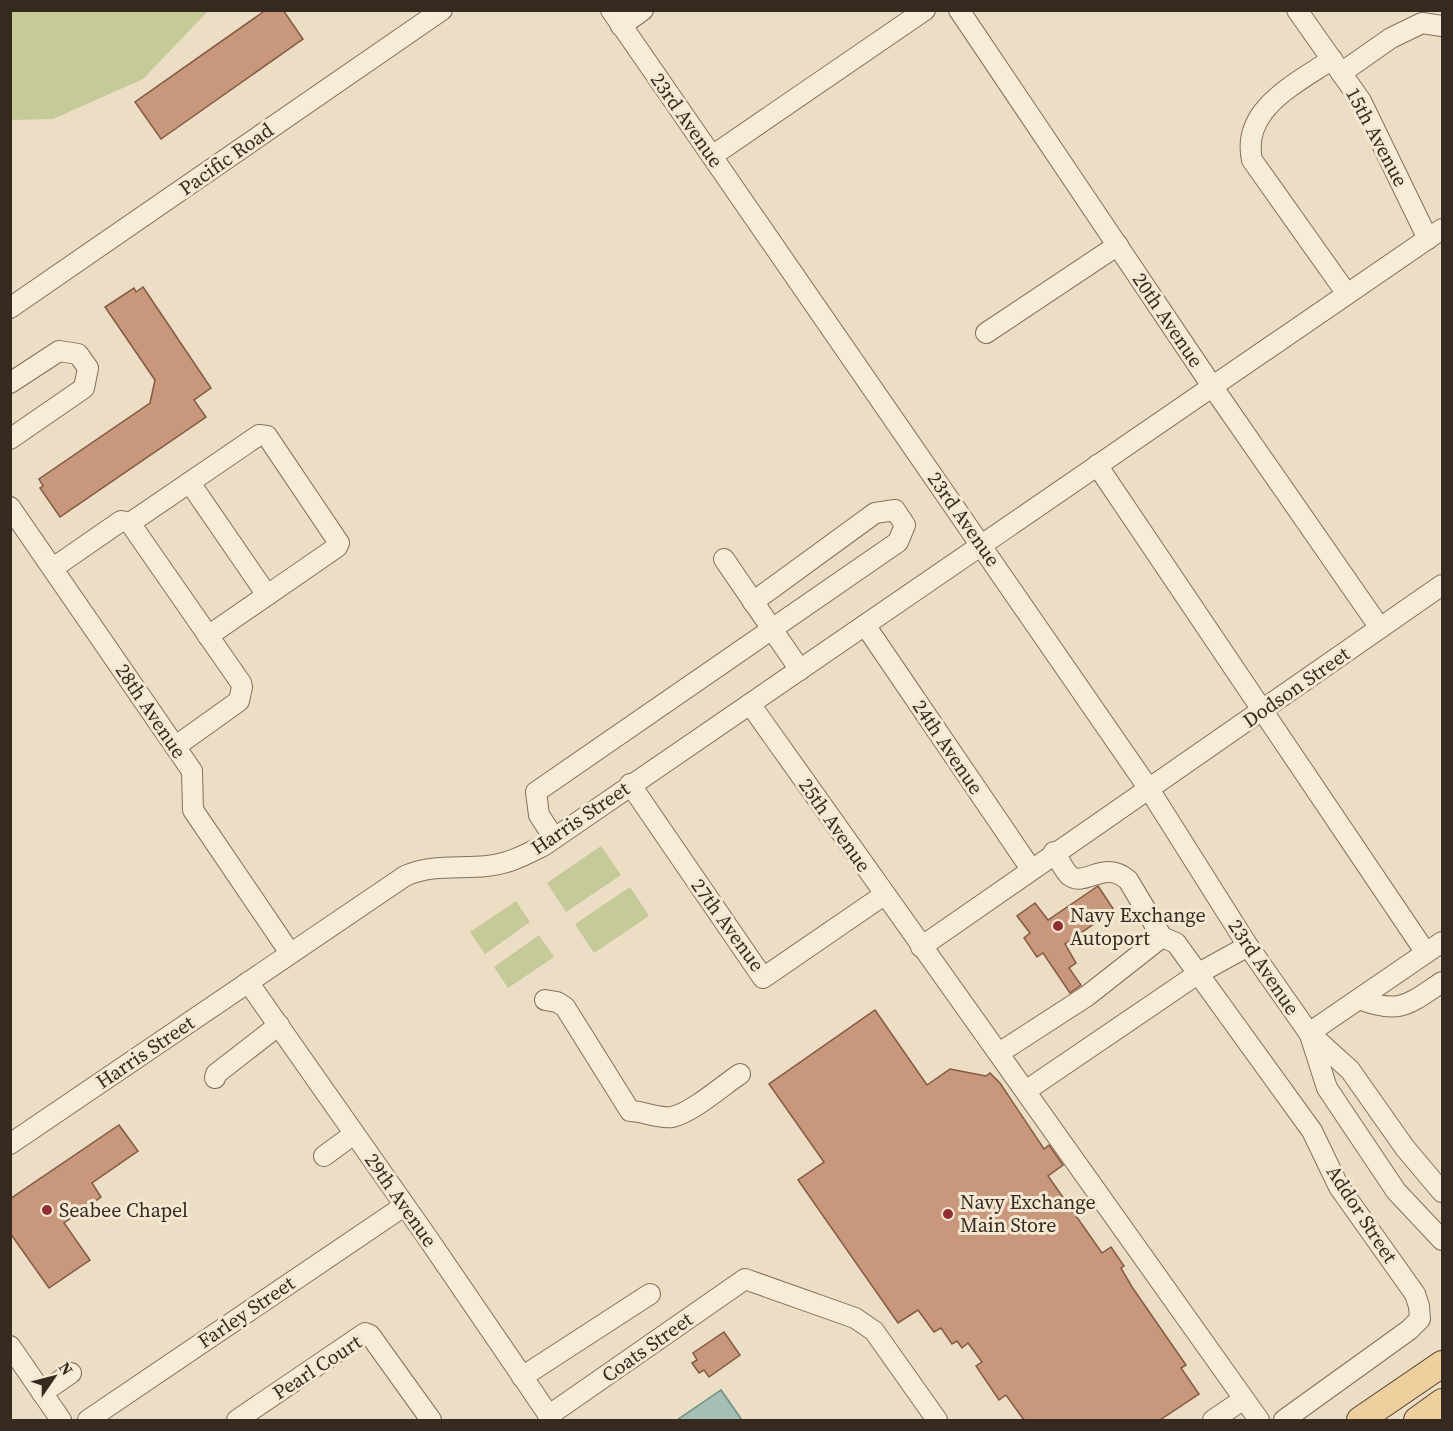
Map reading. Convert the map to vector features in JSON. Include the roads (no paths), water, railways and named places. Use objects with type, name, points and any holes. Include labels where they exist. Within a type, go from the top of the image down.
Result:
[{"type":"main road","points":[[1360,1420],[1443,1364]]},
{"type":"main road","points":[[1417,1420],[1443,1402]]},
{"type":"street","name":"Pacific Road","points":[[10,308],[442,10]]},
{"type":"street","points":[[616,18],[643,10]]},
{"type":"street","points":[[712,156],[926,10]]},
{"type":"street","name":"20th Avenue","points":[[958,10],[1212,386],[1380,628]]},
{"type":"street","name":"15th Avenue","points":[[1297,10],[1361,101],[1435,234]]},
{"type":"street","name":"23rd Avenue","points":[[616,18],[1149,789],[1248,945],[1309,1033],[1350,1070],[1405,1148],[1443,1192]]},
{"type":"street","points":[[1347,294],[1252,160],[1248,143],[1260,112],[1283,92],[1422,23],[1443,26]]},
{"type":"street","name":"Harris Street","points":[[10,1144],[405,876],[418,870],[496,865],[522,857],[554,838],[1435,234]]},
{"type":"street","points":[[986,333],[1118,245]]},
{"type":"street","points":[[10,383],[59,351],[78,354],[88,370],[84,388],[10,439]]},
{"type":"street","points":[[130,523],[259,435],[267,436],[338,538],[337,547],[208,636]]},
{"type":"street","points":[[1097,465],[1264,709],[1434,947],[1309,1033]]},
{"type":"street","points":[[190,483],[267,595]]},
{"type":"street","name":"28th Avenue","points":[[10,507],[176,746],[193,775],[193,810],[290,953]]},
{"type":"street","points":[[554,838],[539,815],[536,792],[898,542],[905,525],[894,510],[875,513],[753,602]]},
{"type":"street","points":[[52,568],[121,521],[130,523],[241,682],[242,696],[239,701],[176,746]]},
{"type":"street","points":[[724,559],[800,670]]},
{"type":"street","name":"Dodson Street","points":[[921,947],[1054,852],[1149,789],[1443,585]]},
{"type":"street","name":"24th Avenue","points":[[865,625],[1031,869]]},
{"type":"street","name":"25th Avenue","points":[[750,704],[921,947],[1027,1090],[1259,1420]]},
{"type":"street","name":"27th Avenue","points":[[630,784],[763,978],[884,895]]},
{"type":"street","points":[[999,1053],[1087,996],[1162,937],[1128,880],[1122,875],[1112,871],[1100,871],[1078,878],[1070,876],[1054,852]]},
{"type":"street","name":"Addor Street","points":[[1162,937],[1176,943],[1312,1131],[1339,1187],[1415,1294],[1419,1306],[1420,1319],[1409,1330],[1284,1420]]},
{"type":"street","points":[[1027,1090],[1198,974],[1248,945]]},
{"type":"street","name":"29th Avenue","points":[[248,982],[550,1418]]},
{"type":"street","points":[[1359,999],[1378,1007],[1404,1006],[1443,982]]},
{"type":"street","points":[[545,1000],[557,1002],[565,1008],[630,1111],[658,1117],[672,1117],[685,1112],[740,1074]]},
{"type":"street","points":[[215,1077],[279,1025]]},
{"type":"street","name":"23rd Avenue","points":[[1309,1033],[1327,1088],[1396,1191],[1442,1239]]},
{"type":"street","points":[[324,1156],[354,1134]]},
{"type":"street","name":"Farley Street","points":[[88,1420],[404,1206]]},
{"type":"street","name":"Coats Street","points":[[550,1418],[745,1279],[855,1318],[874,1331],[937,1420]]},
{"type":"street","points":[[522,1377],[650,1294]]},
{"type":"street","name":"Pearl Court","points":[[237,1420],[365,1333],[370,1335],[431,1420]]},
{"type":"street","points":[[10,1347],[61,1420]]},
{"type":"street","points":[[42,1393],[71,1373]]},
{"type":"street","points":[[1213,1420],[1244,1399]]},
{"type":"water","points":[[721,1390],[742,1420],[677,1420]]},
{"type":"place","name":"Navy Exchange Autoport","points":[[1058,926]]},
{"type":"place","name":"Seabee Chapel","points":[[47,1210]]},
{"type":"place","name":"Navy Exchange Main Store","points":[[948,1214]]}]
